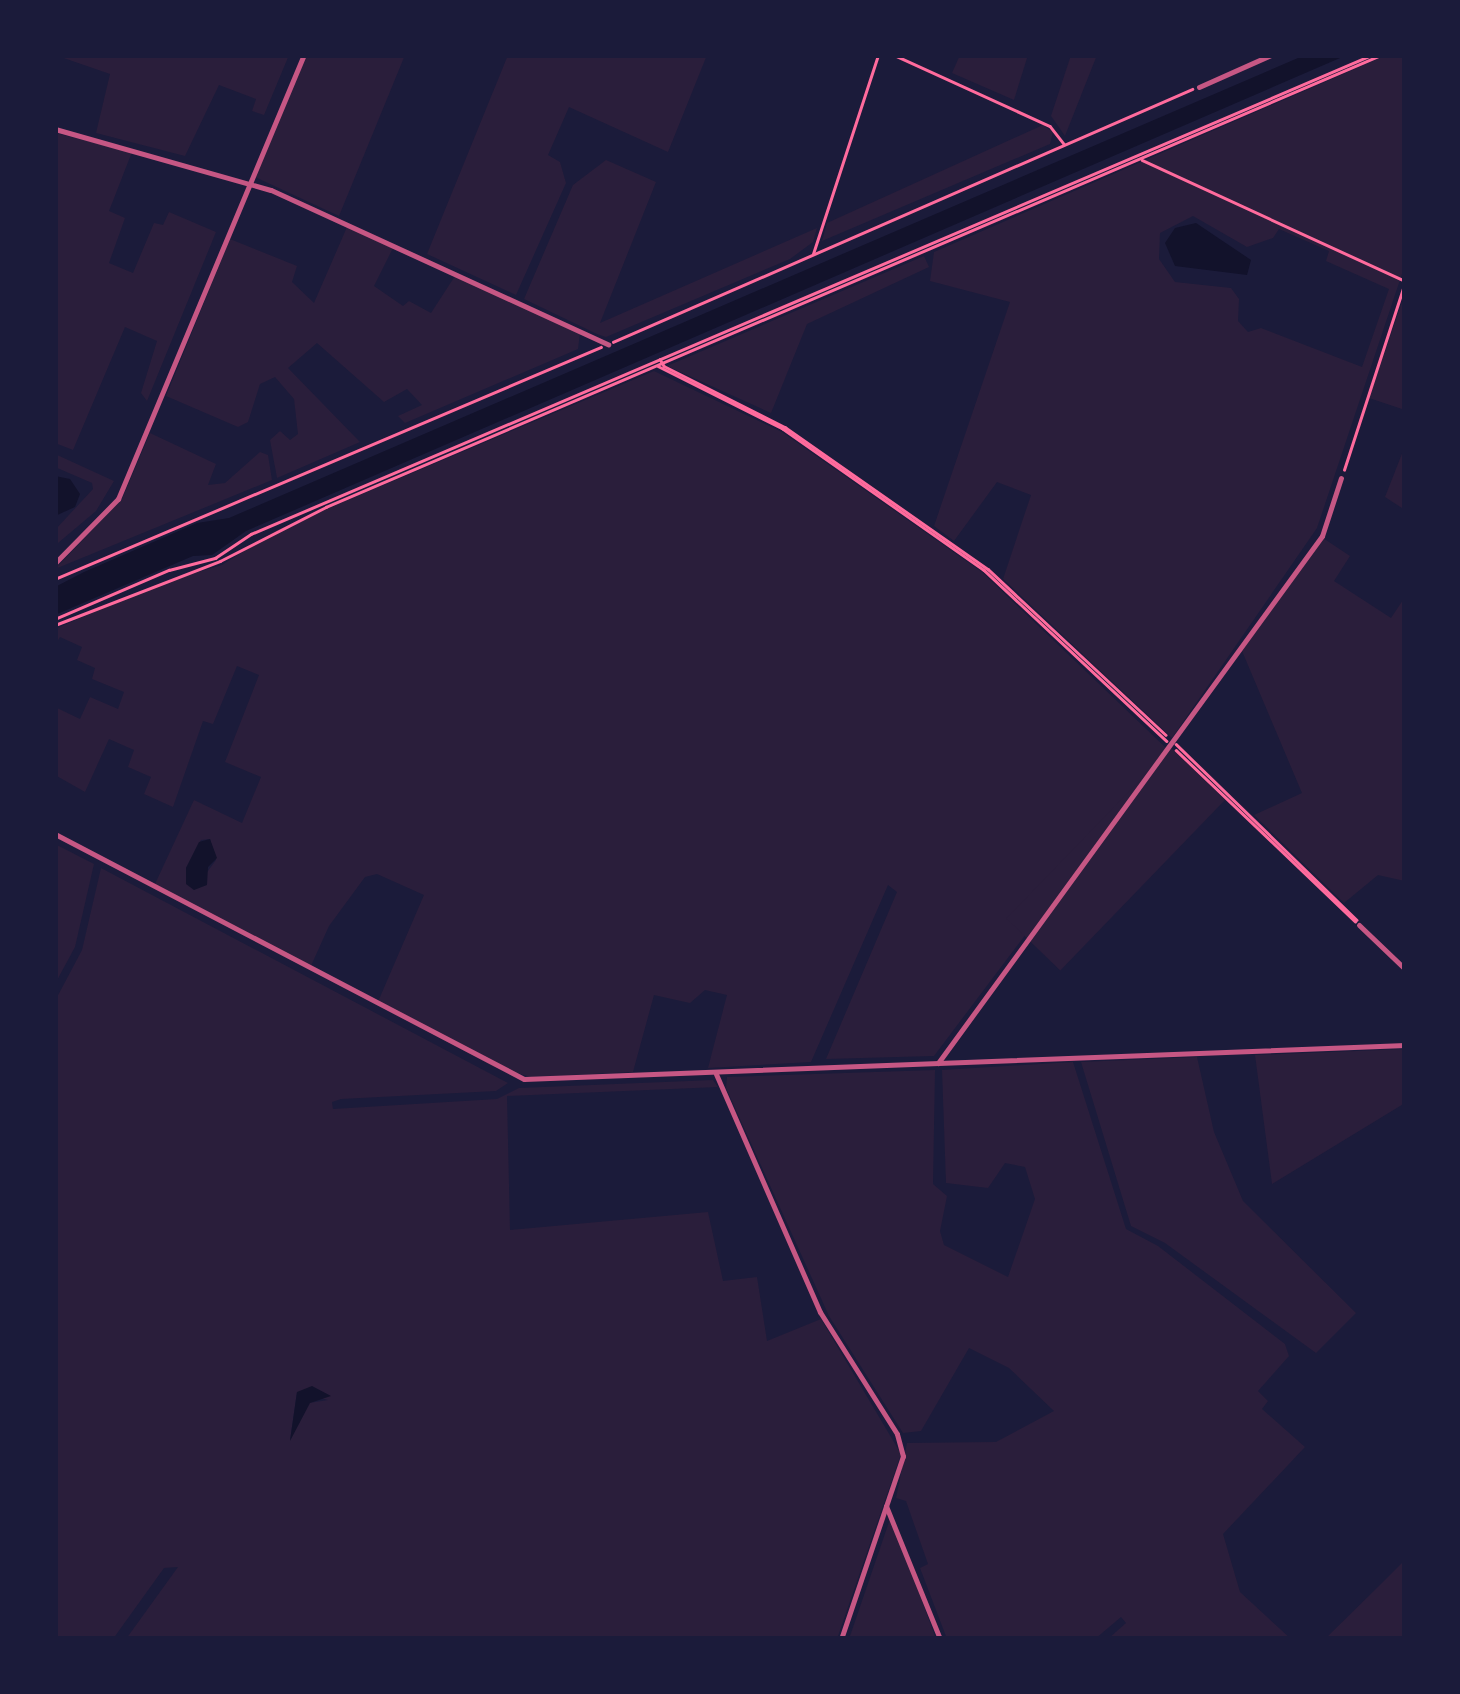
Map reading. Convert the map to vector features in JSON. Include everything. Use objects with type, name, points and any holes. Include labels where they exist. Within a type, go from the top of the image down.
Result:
[{"type":"street","points":[[55,563],[118,499],[304,55]]},
{"type":"street","points":[[1199,86],[1271,55]]},
{"type":"street","points":[[55,129],[250,183],[608,344]]},
{"type":"street","points":[[938,1063],[1322,536],[1341,478]]},
{"type":"street","points":[[55,834],[510,1076],[716,1074],[1405,1044]]},
{"type":"street","points":[[1360,925],[1405,969]]},
{"type":"street","points":[[716,1074],[820,1312],[897,1434],[903,1456],[840,1639]]},
{"type":"street","points":[[886,1506],[940,1639]]},
{"type":"path","points":[[813,255],[878,55]]},
{"type":"path","points":[[894,55],[1050,126],[1065,145]]},
{"type":"path","points":[[55,622],[220,561],[245,543],[1372,55]]},
{"type":"path","points":[[660,362],[1381,55]]},
{"type":"path","points":[[55,579],[608,344],[1199,86]]},
{"type":"path","points":[[1141,158],[1165,176],[1405,281],[1341,478]]},
{"type":"path","points":[[660,362],[782,428],[984,570],[1360,925]]},
{"type":"shaded area","points":[[55,55],[289,55],[264,115],[252,111],[256,99],[219,85],[185,156],[96,133],[110,74]]},
{"type":"shaded area","points":[[304,55],[405,55],[339,216],[255,177]]},
{"type":"shaded area","points":[[508,55],[707,55],[668,152],[569,107],[548,155],[560,162],[566,183],[516,295],[427,254]]},
{"type":"shaded area","points":[[960,55],[1028,55],[1014,100],[952,73]]},
{"type":"shaded area","points":[[1071,55],[1097,55],[1065,136],[1051,116]]},
{"type":"shaded area","points":[[1305,55],[1347,55],[246,531],[212,555],[193,556],[55,615],[55,587],[84,572],[197,523],[229,518]]},
{"type":"shaded area","points":[[1387,55],[1405,55],[1405,265],[1317,528],[1172,738],[1003,579],[1031,495],[997,482],[954,541],[934,526],[1010,302],[930,281],[934,252]],"holes":[[[1193,216],[1247,247],[1273,238],[1279,229],[1329,251],[1326,261],[1389,289],[1362,367],[1261,328],[1248,332],[1238,321],[1239,299],[1231,288],[1175,282],[1159,259],[1160,233]]]},
{"type":"shaded area","points":[[1043,125],[1053,132],[1050,144],[822,241],[827,223]]},
{"type":"shaded area","points":[[55,133],[132,152],[109,211],[125,218],[109,263],[133,273],[154,223],[163,225],[169,212],[216,232],[147,401],[141,393],[157,341],[125,327],[73,450],[55,443]]},
{"type":"shaded area","points":[[606,160],[656,182],[600,323],[817,228],[813,242],[790,259],[606,337],[597,334],[524,299],[573,185]]},
{"type":"shaded area","points":[[1196,223],[1251,260],[1247,275],[1175,266],[1165,243],[1175,228]]},
{"type":"shaded area","points":[[347,227],[393,248],[374,286],[403,306],[409,301],[431,313],[455,276],[580,333],[578,349],[405,423],[398,416],[422,405],[407,389],[384,402],[317,343],[288,368],[360,442],[277,478],[270,440],[280,431],[290,440],[298,434],[294,399],[275,377],[260,384],[248,422],[238,427],[166,396],[230,239],[297,266],[292,282],[314,303]]},
{"type":"shaded area","points":[[924,256],[929,267],[807,324],[771,413],[667,366]]},
{"type":"shaded area","points":[[1405,293],[1405,410],[1369,398]]},
{"type":"shaded area","points":[[654,371],[782,432],[982,572],[1166,748],[934,1056],[826,1059],[897,892],[888,885],[811,1062],[708,1068],[727,995],[705,990],[690,1003],[654,995],[633,1072],[531,1077],[494,1067],[377,1004],[424,895],[377,874],[365,877],[329,926],[310,968],[155,884],[194,800],[242,823],[261,777],[225,762],[259,675],[237,666],[213,724],[203,721],[173,807],[144,794],[151,777],[128,767],[134,750],[109,739],[85,792],[55,775],[55,707],[80,719],[90,697],[118,709],[124,692],[92,679],[95,668],[77,660],[82,647],[60,637],[55,645],[55,629],[161,583],[222,565],[277,530]],"holes":[[[210,839],[216,860],[194,890],[186,868],[201,840]]]},
{"type":"shaded area","points":[[150,433],[216,464],[208,485],[225,483],[260,452],[268,455],[272,480],[55,569],[122,499]]},
{"type":"shaded area","points":[[1405,446],[1405,510],[1385,497]]},
{"type":"shaded area","points":[[55,454],[114,481],[96,511],[58,543],[55,530],[93,489],[92,483],[55,467]]},
{"type":"shaded area","points":[[55,476],[70,479],[80,494],[75,507],[55,516]]},
{"type":"shaded area","points":[[1323,538],[1350,556],[1334,581],[1391,618],[1405,597],[1405,881],[1378,875],[1344,903],[1254,815],[1302,793],[1242,651]]},
{"type":"shaded area","points":[[1171,748],[1225,800],[1060,971],[1006,918]]},
{"type":"shaded area","points":[[210,839],[217,858],[208,867],[207,885],[194,890],[186,884],[186,868],[199,842]]},
{"type":"shaded area","points":[[55,844],[94,864],[75,947],[55,984]]},
{"type":"shaded area","points":[[101,868],[508,1083],[496,1091],[341,1099],[332,1102],[333,1109],[497,1099],[519,1088],[713,1080],[718,1087],[507,1096],[510,1230],[708,1212],[723,1281],[757,1277],[767,1341],[821,1319],[901,1454],[837,1639],[126,1639],[178,1567],[164,1568],[113,1639],[55,1639],[55,1001],[82,950]],"holes":[[[297,1392],[328,1400],[309,1403],[290,1440]]]},
{"type":"shaded area","points":[[1405,1049],[1405,1103],[1272,1184],[1255,1055]]},
{"type":"shaded area","points":[[1197,1057],[1214,1132],[1243,1201],[1356,1313],[1316,1353],[1165,1243],[1131,1226],[1081,1062]]},
{"type":"shaded area","points":[[1073,1062],[1126,1229],[1158,1246],[1285,1344],[1289,1356],[1258,1391],[1268,1401],[1262,1409],[1305,1447],[1223,1534],[1240,1592],[1291,1639],[1108,1639],[1126,1623],[1121,1617],[1095,1639],[947,1639],[920,1568],[928,1564],[906,1501],[896,1498],[907,1443],[996,1442],[1054,1411],[1009,1368],[969,1348],[921,1431],[903,1433],[829,1316],[726,1088],[727,1077],[935,1070],[933,1184],[947,1196],[940,1231],[944,1245],[1008,1277],[1035,1199],[1025,1167],[1005,1163],[988,1188],[946,1183],[942,1070]]},
{"type":"shaded area","points":[[312,1386],[331,1396],[310,1403],[290,1441],[297,1392]]},
{"type":"shaded area","points":[[890,1519],[893,1522],[936,1639],[849,1639]]},
{"type":"shaded area","points":[[1405,1560],[1405,1639],[1325,1639],[1384,1581]]}]
